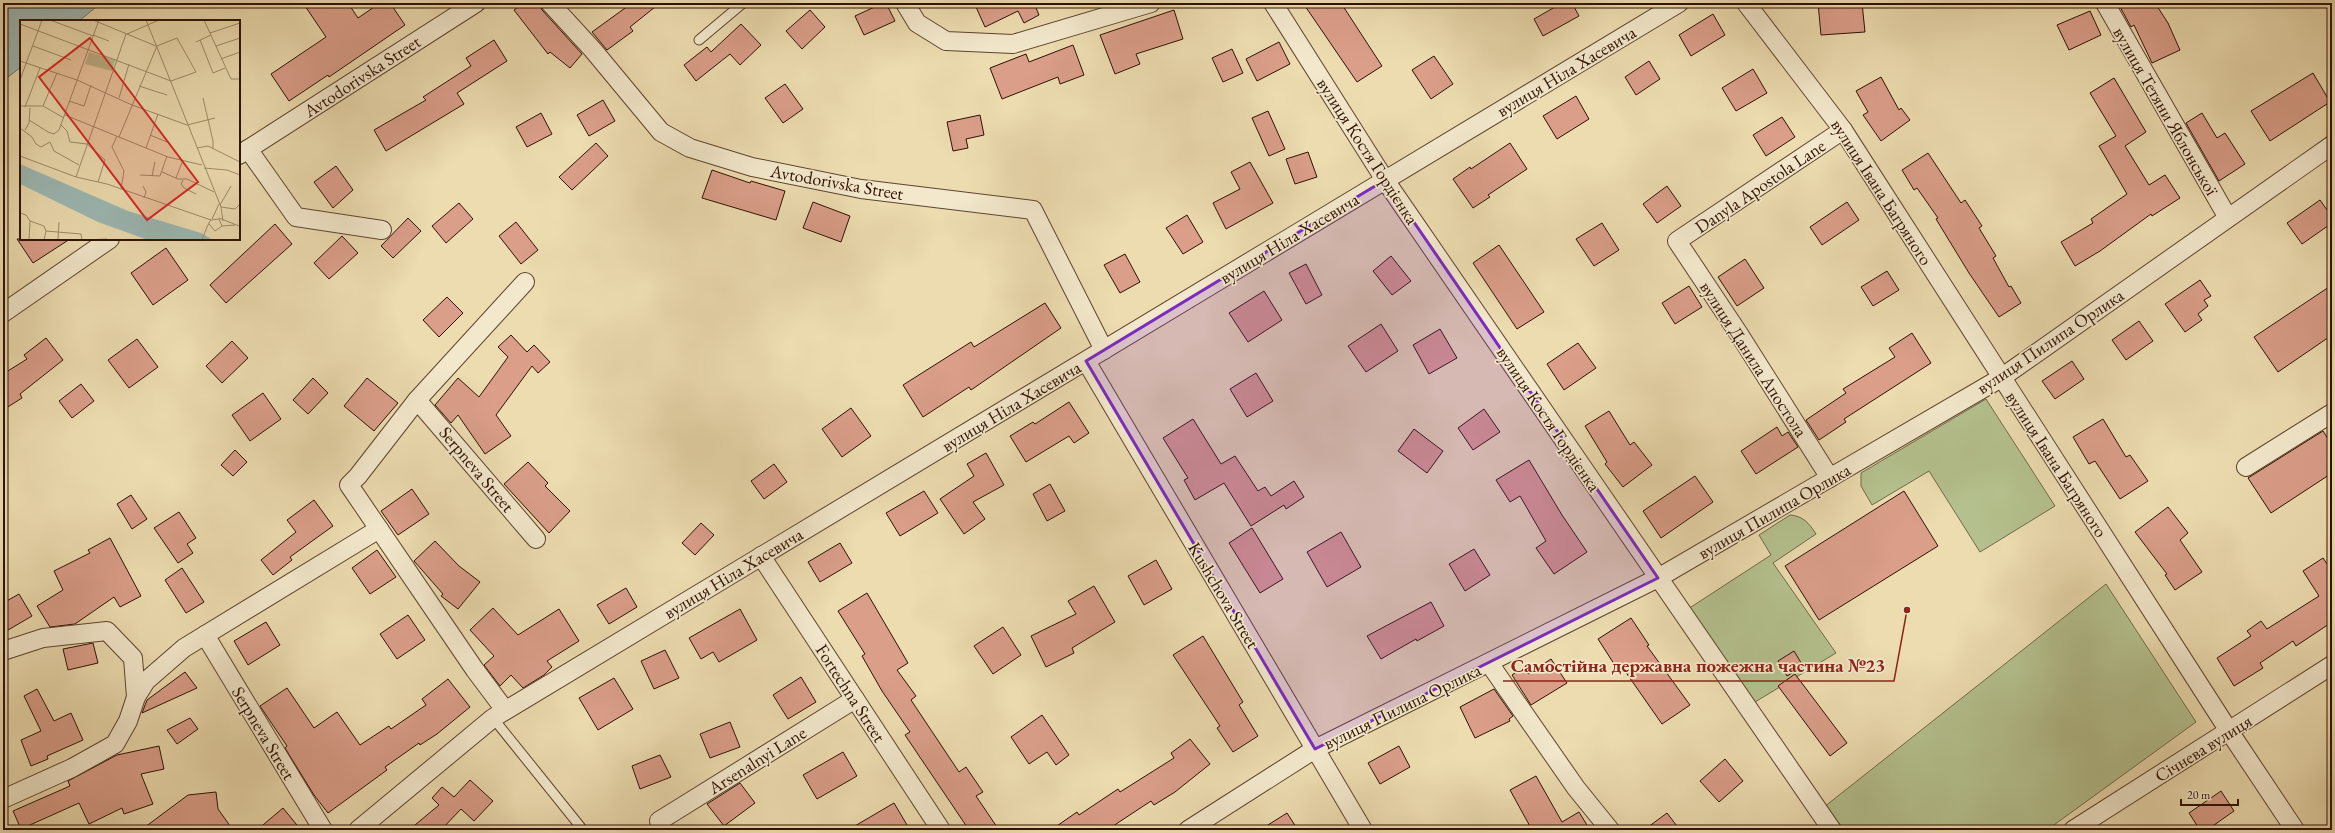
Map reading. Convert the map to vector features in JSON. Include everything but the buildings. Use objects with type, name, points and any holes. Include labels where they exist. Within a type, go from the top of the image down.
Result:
[{"type":"street","name":"Avtodorivska Street","points":[[382,230],[296,217],[244,152],[476,3]]},
{"type":"street","name":"Avtodorivska Street","points":[[550,3],[593,50],[661,132],[690,148],[752,167],[861,189],[1033,210],[1104,350]]},
{"type":"street","points":[[905,3],[917,23],[946,41],[1013,44],[1103,10],[1151,3]]},
{"type":"street","name":"вулиця Костя Гордієнка","points":[[1273,3],[1385,180],[1832,830]]},
{"type":"street","name":"вулиця Ніла Хасевича","points":[[358,830],[499,714],[1679,3]]},
{"type":"street","name":"вулиця Івана Багряного","points":[[1746,3],[1843,130],[2229,732],[2295,830]]},
{"type":"street","name":"вулиця Тетяни Яблонської","points":[[2105,3],[2228,218]]},
{"type":"street","name":"Danyla Apostola Lane","points":[[1676,241],[1843,130]]},
{"type":"street","name":"вулиця Пилипа Орлика","points":[[1188,830],[1315,749],[1658,578],[2001,378],[2332,145]]},
{"type":"street","points":[[3,313],[109,240]]},
{"type":"street","name":"вулиця Данила Апостола","points":[[1676,241],[1739,334],[1830,478]]},
{"type":"street","points":[[499,714],[475,670],[349,485],[358,476],[417,400],[525,282]]},
{"type":"street","name":"Kushchova Street","points":[[1086,361],[1363,830]]},
{"type":"street","name":"Serpneva Street","points":[[417,400],[536,539]]},
{"type":"street","points":[[2246,467],[2332,413]]},
{"type":"street","points":[[3,799],[65,771],[115,744],[128,720],[136,696],[146,680],[184,648],[380,529]]},
{"type":"street","name":"Fortechna Street","points":[[761,556],[941,830]]},
{"type":"street","points":[[3,651],[43,638],[107,631],[133,658],[136,696]]},
{"type":"street","name":"Serpneva Street","points":[[205,635],[322,830]]},
{"type":"street","points":[[1488,663],[1576,788],[1610,830]]},
{"type":"street","name":"Січнева вулиця","points":[[2073,830],[2332,665]]},
{"type":"street","name":"Arsenalnyi Lane","points":[[659,820],[855,699]]},
{"type":"lane","points":[[699,40],[743,3]]},
{"type":"lane","points":[[499,714],[583,830]]},
{"type":"highlighted area","points":[[1385,180],[1658,578],[1315,749],[1086,361]]},
{"type":"green space","points":[[1986,399],[2055,506],[1980,552],[1929,471],[1872,505],[1861,486],[1861,473]]},
{"type":"green space","points":[[1790,515],[1799,517],[1805,521],[1816,534],[1773,563],[1836,653],[1755,702],[1688,609],[1771,555],[1759,535]]},
{"type":"green space","points":[[2106,584],[2196,722],[2047,830],[1833,830],[1819,811]]},
{"type":"water","points":[[3,3],[101,3],[80,20],[20,20],[20,68],[3,81]]},
{"type":"place","name":"Самостійна державна пожежна частина №23","points":[[1907,610]]}]
